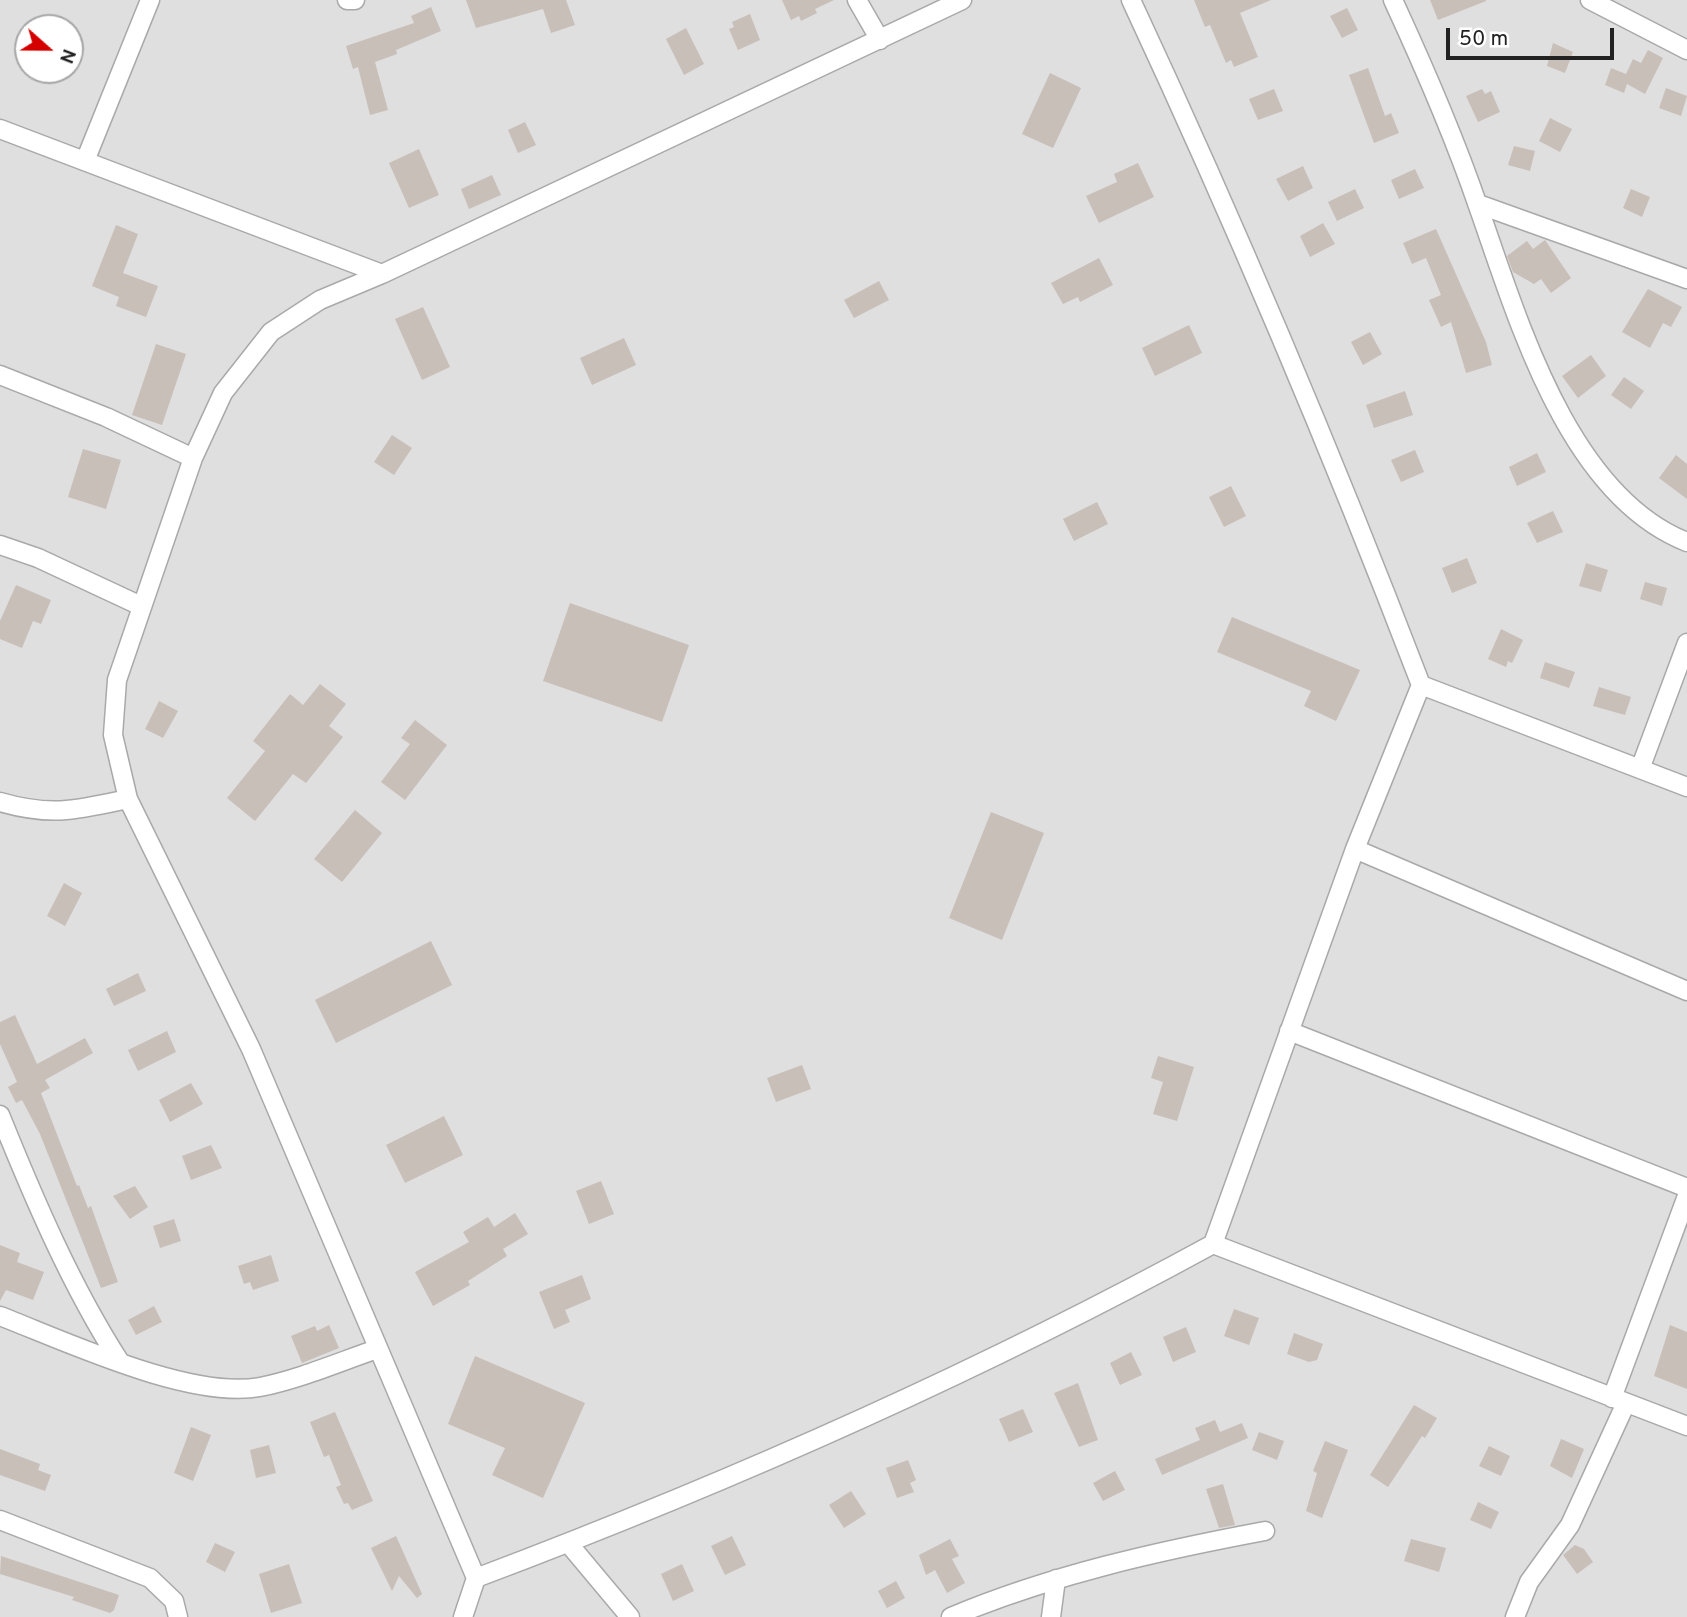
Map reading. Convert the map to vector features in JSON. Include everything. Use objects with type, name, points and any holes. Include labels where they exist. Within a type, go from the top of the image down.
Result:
[{"type":"street","points":[[85,161],[150,0]]},
{"type":"street","points":[[347,0],[355,0]]},
{"type":"street","points":[[857,0],[880,40]]},
{"type":"street","points":[[463,1617],[477,1578],[251,1049],[128,799],[114,735],[117,680],[194,458],[223,393],[271,332],[320,300],[382,274],[962,0]]},
{"type":"street","points":[[477,1578],[568,1543],[847,1424],[1079,1318],[1213,1244],[1354,849],[1421,685],[1335,461],[1209,168],[1131,0]]},
{"type":"street","points":[[1393,0],[1478,204],[1533,359],[1581,448],[1628,505],[1670,536],[1687,542]]},
{"type":"street","points":[[1590,0],[1687,50]]},
{"type":"street","points":[[0,129],[382,274]]},
{"type":"street","points":[[1478,204],[1687,279]]},
{"type":"street","points":[[0,375],[106,417],[194,458]]},
{"type":"street","points":[[0,545],[38,558],[141,606]]},
{"type":"street","points":[[1640,769],[1687,643]]},
{"type":"street","points":[[1421,685],[1687,787]]},
{"type":"street","points":[[0,802],[27,810],[60,813],[128,799]]},
{"type":"street","points":[[1354,849],[1687,991]]},
{"type":"street","points":[[1289,1031],[1687,1188]]},
{"type":"street","points":[[0,1115],[22,1171],[96,1325],[120,1362]]},
{"type":"street","points":[[1515,1617],[1529,1582],[1570,1525],[1619,1400],[1687,1196]]},
{"type":"street","points":[[1213,1244],[1687,1426]]},
{"type":"street","points":[[0,1316],[120,1362],[193,1385],[258,1388],[377,1349]]},
{"type":"street","points":[[0,1520],[150,1578],[174,1601],[178,1617]]},
{"type":"street","points":[[951,1617],[1000,1596],[1056,1579],[1199,1543],[1265,1531]]},
{"type":"street","points":[[568,1543],[630,1617]]},
{"type":"street","points":[[1051,1617],[1056,1579]]},
{"type":"shaded area","points":[[0,0],[1687,0],[1687,1617],[0,1617]]},
{"type":"building","points":[[466,0],[566,0],[575,25],[551,33],[543,9],[476,28]]},
{"type":"building","points":[[782,0],[834,0],[815,9],[817,13],[801,21],[799,16],[791,20]]},
{"type":"building","points":[[1194,0],[1271,0],[1240,13],[1258,57],[1234,67],[1231,60],[1226,63],[1210,25],[1205,27]]},
{"type":"building","points":[[1430,0],[1486,0],[1486,1],[1438,20]]},
{"type":"building","points":[[431,7],[441,31],[396,50],[397,54],[375,62],[388,110],[370,115],[358,67],[353,69],[346,46],[414,23],[411,16]]},
{"type":"building","points":[[1347,8],[1358,30],[1342,38],[1330,16]]},
{"type":"building","points":[[750,14],[760,40],[738,50],[729,29],[734,27],[732,22]]},
{"type":"building","points":[[686,28],[704,64],[684,75],[666,39]]},
{"type":"building","points":[[1553,43],[1573,52],[1565,73],[1547,66]]},
{"type":"building","points":[[1648,50],[1663,58],[1645,94],[1627,84],[1624,93],[1605,85],[1611,68],[1626,74],[1633,59],[1641,63]]},
{"type":"building","points":[[1368,68],[1385,116],[1391,113],[1399,133],[1374,143],[1349,75]]},
{"type":"building","points":[[1050,73],[1081,88],[1053,148],[1022,134]]},
{"type":"building","points":[[1666,88],[1687,96],[1681,116],[1659,108]]},
{"type":"building","points":[[1274,89],[1283,111],[1258,120],[1249,99]]},
{"type":"building","points":[[1482,89],[1485,94],[1491,91],[1500,112],[1478,122],[1466,96]]},
{"type":"building","points":[[1550,118],[1572,129],[1560,152],[1539,141]]},
{"type":"building","points":[[525,122],[536,145],[518,153],[508,130]]},
{"type":"building","points":[[1514,146],[1535,151],[1530,171],[1508,165]]},
{"type":"building","points":[[419,149],[439,195],[409,208],[389,163]]},
{"type":"building","points":[[1138,163],[1154,197],[1099,223],[1086,196],[1117,182],[1114,174]]},
{"type":"building","points":[[1303,166],[1313,188],[1288,201],[1276,179]]},
{"type":"building","points":[[1415,169],[1424,188],[1399,199],[1391,180]]},
{"type":"building","points":[[492,175],[501,195],[469,209],[461,189]]},
{"type":"building","points":[[1355,189],[1364,208],[1337,221],[1328,202]]},
{"type":"building","points":[[1631,189],[1650,197],[1642,217],[1623,208]]},
{"type":"building","points":[[1323,223],[1335,244],[1310,257],[1300,236]]},
{"type":"building","points":[[116,225],[138,234],[123,273],[158,286],[146,317],[116,306],[119,297],[92,286]]},
{"type":"building","points":[[1436,229],[1486,342],[1492,365],[1466,373],[1451,322],[1441,327],[1429,300],[1441,295],[1426,258],[1412,264],[1403,243]]},
{"type":"building","points":[[1545,240],[1571,278],[1551,293],[1541,279],[1534,284],[1513,272],[1507,256],[1527,241],[1533,249]]},
{"type":"building","points":[[1099,258],[1113,285],[1080,302],[1078,297],[1063,304],[1051,283]]},
{"type":"building","points":[[879,281],[889,300],[854,318],[844,300]]},
{"type":"building","points":[[1648,289],[1682,307],[1671,327],[1663,323],[1650,348],[1622,332]]},
{"type":"building","points":[[423,307],[450,367],[422,380],[395,319]]},
{"type":"building","points":[[1189,325],[1202,353],[1155,376],[1142,348]]},
{"type":"building","points":[[1370,332],[1382,354],[1363,365],[1351,342]]},
{"type":"building","points":[[624,338],[636,365],[592,385],[580,358]]},
{"type":"building","points":[[156,344],[186,354],[162,425],[132,415]]},
{"type":"building","points":[[1591,355],[1606,376],[1578,398],[1562,376]]},
{"type":"building","points":[[1624,377],[1644,391],[1631,409],[1611,395]]},
{"type":"building","points":[[1405,391],[1413,415],[1374,428],[1366,405]]},
{"type":"building","points":[[392,435],[412,448],[394,475],[374,462]]},
{"type":"building","points":[[83,449],[121,460],[106,509],[68,497]]},
{"type":"building","points":[[1415,450],[1424,472],[1401,482],[1391,460]]},
{"type":"building","points":[[1537,453],[1546,472],[1517,486],[1509,467]]},
{"type":"building","points":[[1676,455],[1687,464],[1687,499],[1659,478]]},
{"type":"building","points":[[1231,486],[1246,516],[1224,527],[1209,497]]},
{"type":"building","points":[[1097,502],[1108,524],[1074,541],[1063,519]]},
{"type":"building","points":[[1553,511],[1563,532],[1537,543],[1527,523]]},
{"type":"building","points":[[1467,558],[1477,583],[1452,593],[1442,568]]},
{"type":"building","points":[[1586,563],[1608,570],[1601,592],[1579,586]]},
{"type":"building","points":[[1645,582],[1667,588],[1662,606],[1640,599]]},
{"type":"building","points":[[16,585],[51,600],[41,624],[33,621],[22,648],[0,639],[0,621]]},
{"type":"building","points":[[570,603],[689,645],[662,722],[543,681]]},
{"type":"building","points":[[1232,617],[1360,670],[1336,721],[1304,706],[1311,691],[1217,652]]},
{"type":"building","points":[[1501,629],[1523,640],[1512,663],[1508,661],[1506,667],[1488,659]]},
{"type":"building","points":[[1545,662],[1575,672],[1569,688],[1540,678]]},
{"type":"building","points":[[320,684],[346,704],[329,726],[343,737],[306,783],[293,774],[255,821],[227,798],[265,751],[253,741],[290,694],[303,705]]},
{"type":"building","points":[[1599,687],[1631,697],[1625,715],[1593,706]]},
{"type":"building","points":[[159,701],[178,711],[163,738],[145,729]]},
{"type":"building","points":[[415,720],[447,745],[405,800],[381,782],[410,744],[401,738]]},
{"type":"building","points":[[355,810],[382,833],[342,882],[314,859]]},
{"type":"building","points":[[991,812],[1044,833],[1002,940],[949,918]]},
{"type":"building","points":[[64,883],[82,893],[65,926],[47,916]]},
{"type":"building","points":[[431,941],[452,985],[336,1043],[315,1000]]},
{"type":"building","points":[[138,973],[146,991],[114,1006],[106,989]]},
{"type":"building","points":[[15,1015],[37,1064],[85,1038],[93,1053],[45,1080],[50,1088],[41,1093],[77,1186],[79,1185],[88,1208],[91,1206],[118,1282],[101,1288],[40,1134],[22,1100],[16,1103],[8,1087],[17,1082],[0,1044],[0,1022]]},
{"type":"building","points":[[167,1031],[176,1052],[138,1071],[128,1050]]},
{"type":"building","points":[[1158,1056],[1194,1067],[1177,1121],[1153,1114],[1163,1082],[1151,1078]]},
{"type":"building","points":[[802,1065],[811,1089],[776,1102],[767,1078]]},
{"type":"building","points":[[191,1083],[203,1104],[170,1122],[159,1100]]},
{"type":"building","points":[[444,1116],[463,1155],[405,1183],[386,1145]]},
{"type":"building","points":[[211,1145],[222,1168],[191,1180],[182,1156]]},
{"type":"building","points":[[601,1181],[614,1214],[589,1224],[576,1191]]},
{"type":"building","points":[[135,1186],[148,1207],[130,1219],[113,1196]]},
{"type":"building","points":[[515,1213],[528,1234],[503,1249],[507,1256],[468,1281],[470,1285],[433,1306],[415,1272],[469,1242],[463,1232],[488,1217],[494,1227]]},
{"type":"building","points":[[174,1219],[181,1241],[160,1248],[153,1226]]},
{"type":"building","points":[[0,1245],[20,1253],[17,1262],[44,1272],[33,1300],[6,1290],[0,1301]]},
{"type":"building","points":[[271,1255],[279,1281],[253,1290],[250,1282],[244,1284],[238,1266]]},
{"type":"building","points":[[582,1275],[591,1299],[565,1310],[570,1322],[554,1329],[539,1292]]},
{"type":"building","points":[[154,1306],[162,1322],[136,1335],[128,1320]]},
{"type":"building","points":[[1234,1309],[1259,1318],[1249,1345],[1224,1336]]},
{"type":"building","points":[[329,1325],[339,1348],[302,1363],[291,1336],[315,1326],[317,1331]]},
{"type":"building","points":[[1670,1325],[1687,1332],[1687,1389],[1654,1376]]},
{"type":"building","points":[[1186,1327],[1196,1352],[1173,1362],[1163,1337]]},
{"type":"building","points":[[1294,1333],[1323,1344],[1317,1360],[1309,1362],[1287,1354]]},
{"type":"building","points":[[1131,1352],[1142,1375],[1120,1385],[1110,1363]]},
{"type":"building","points":[[475,1356],[585,1403],[543,1498],[492,1475],[505,1448],[448,1424]]},
{"type":"building","points":[[1078,1383],[1098,1440],[1079,1447],[1054,1393]]},
{"type":"building","points":[[1414,1405],[1437,1418],[1388,1487],[1370,1475]]},
{"type":"building","points":[[1023,1409],[1033,1432],[1009,1442],[999,1419]]},
{"type":"building","points":[[335,1412],[373,1501],[352,1510],[348,1503],[344,1504],[336,1487],[341,1485],[329,1455],[324,1457],[310,1422]]},
{"type":"building","points":[[1215,1420],[1220,1432],[1242,1423],[1248,1438],[1162,1475],[1155,1459],[1200,1440],[1195,1428]]},
{"type":"building","points":[[191,1427],[211,1435],[193,1481],[174,1473]]},
{"type":"building","points":[[1259,1432],[1284,1441],[1277,1460],[1252,1450]]},
{"type":"building","points":[[1561,1439],[1584,1449],[1572,1478],[1550,1466]]},
{"type":"building","points":[[1325,1441],[1348,1450],[1322,1518],[1306,1511],[1317,1473],[1313,1471]]},
{"type":"building","points":[[269,1445],[276,1473],[256,1478],[250,1450]]},
{"type":"building","points":[[1489,1446],[1510,1456],[1501,1476],[1479,1466]]},
{"type":"building","points":[[0,1449],[40,1464],[38,1470],[51,1475],[45,1491],[0,1475]]},
{"type":"building","points":[[908,1460],[916,1480],[910,1483],[914,1492],[897,1498],[886,1468]]},
{"type":"building","points":[[1115,1471],[1125,1490],[1103,1501],[1093,1483]]},
{"type":"building","points":[[1223,1484],[1235,1525],[1219,1528],[1206,1489]]},
{"type":"building","points":[[851,1491],[866,1514],[844,1528],[829,1505]]},
{"type":"building","points":[[1478,1502],[1499,1512],[1491,1529],[1470,1520]]},
{"type":"building","points":[[396,1536],[422,1594],[417,1598],[399,1576],[392,1591],[371,1548]]},
{"type":"building","points":[[732,1536],[746,1565],[725,1575],[711,1546]]},
{"type":"building","points":[[950,1539],[959,1556],[952,1559],[965,1583],[947,1593],[935,1570],[926,1575],[919,1555]]},
{"type":"building","points":[[1411,1539],[1446,1548],[1439,1572],[1404,1561]]},
{"type":"building","points":[[215,1543],[235,1552],[225,1572],[206,1562]]},
{"type":"building","points":[[1575,1545],[1584,1549],[1593,1562],[1577,1574],[1563,1555]]},
{"type":"building","points":[[1,1556],[119,1595],[114,1610],[110,1613],[72,1600],[74,1597],[0,1574]]},
{"type":"building","points":[[289,1564],[302,1603],[271,1613],[259,1574]]},
{"type":"building","points":[[682,1564],[694,1591],[673,1601],[661,1574]]},
{"type":"building","points":[[896,1581],[905,1598],[887,1608],[878,1591]]}]
